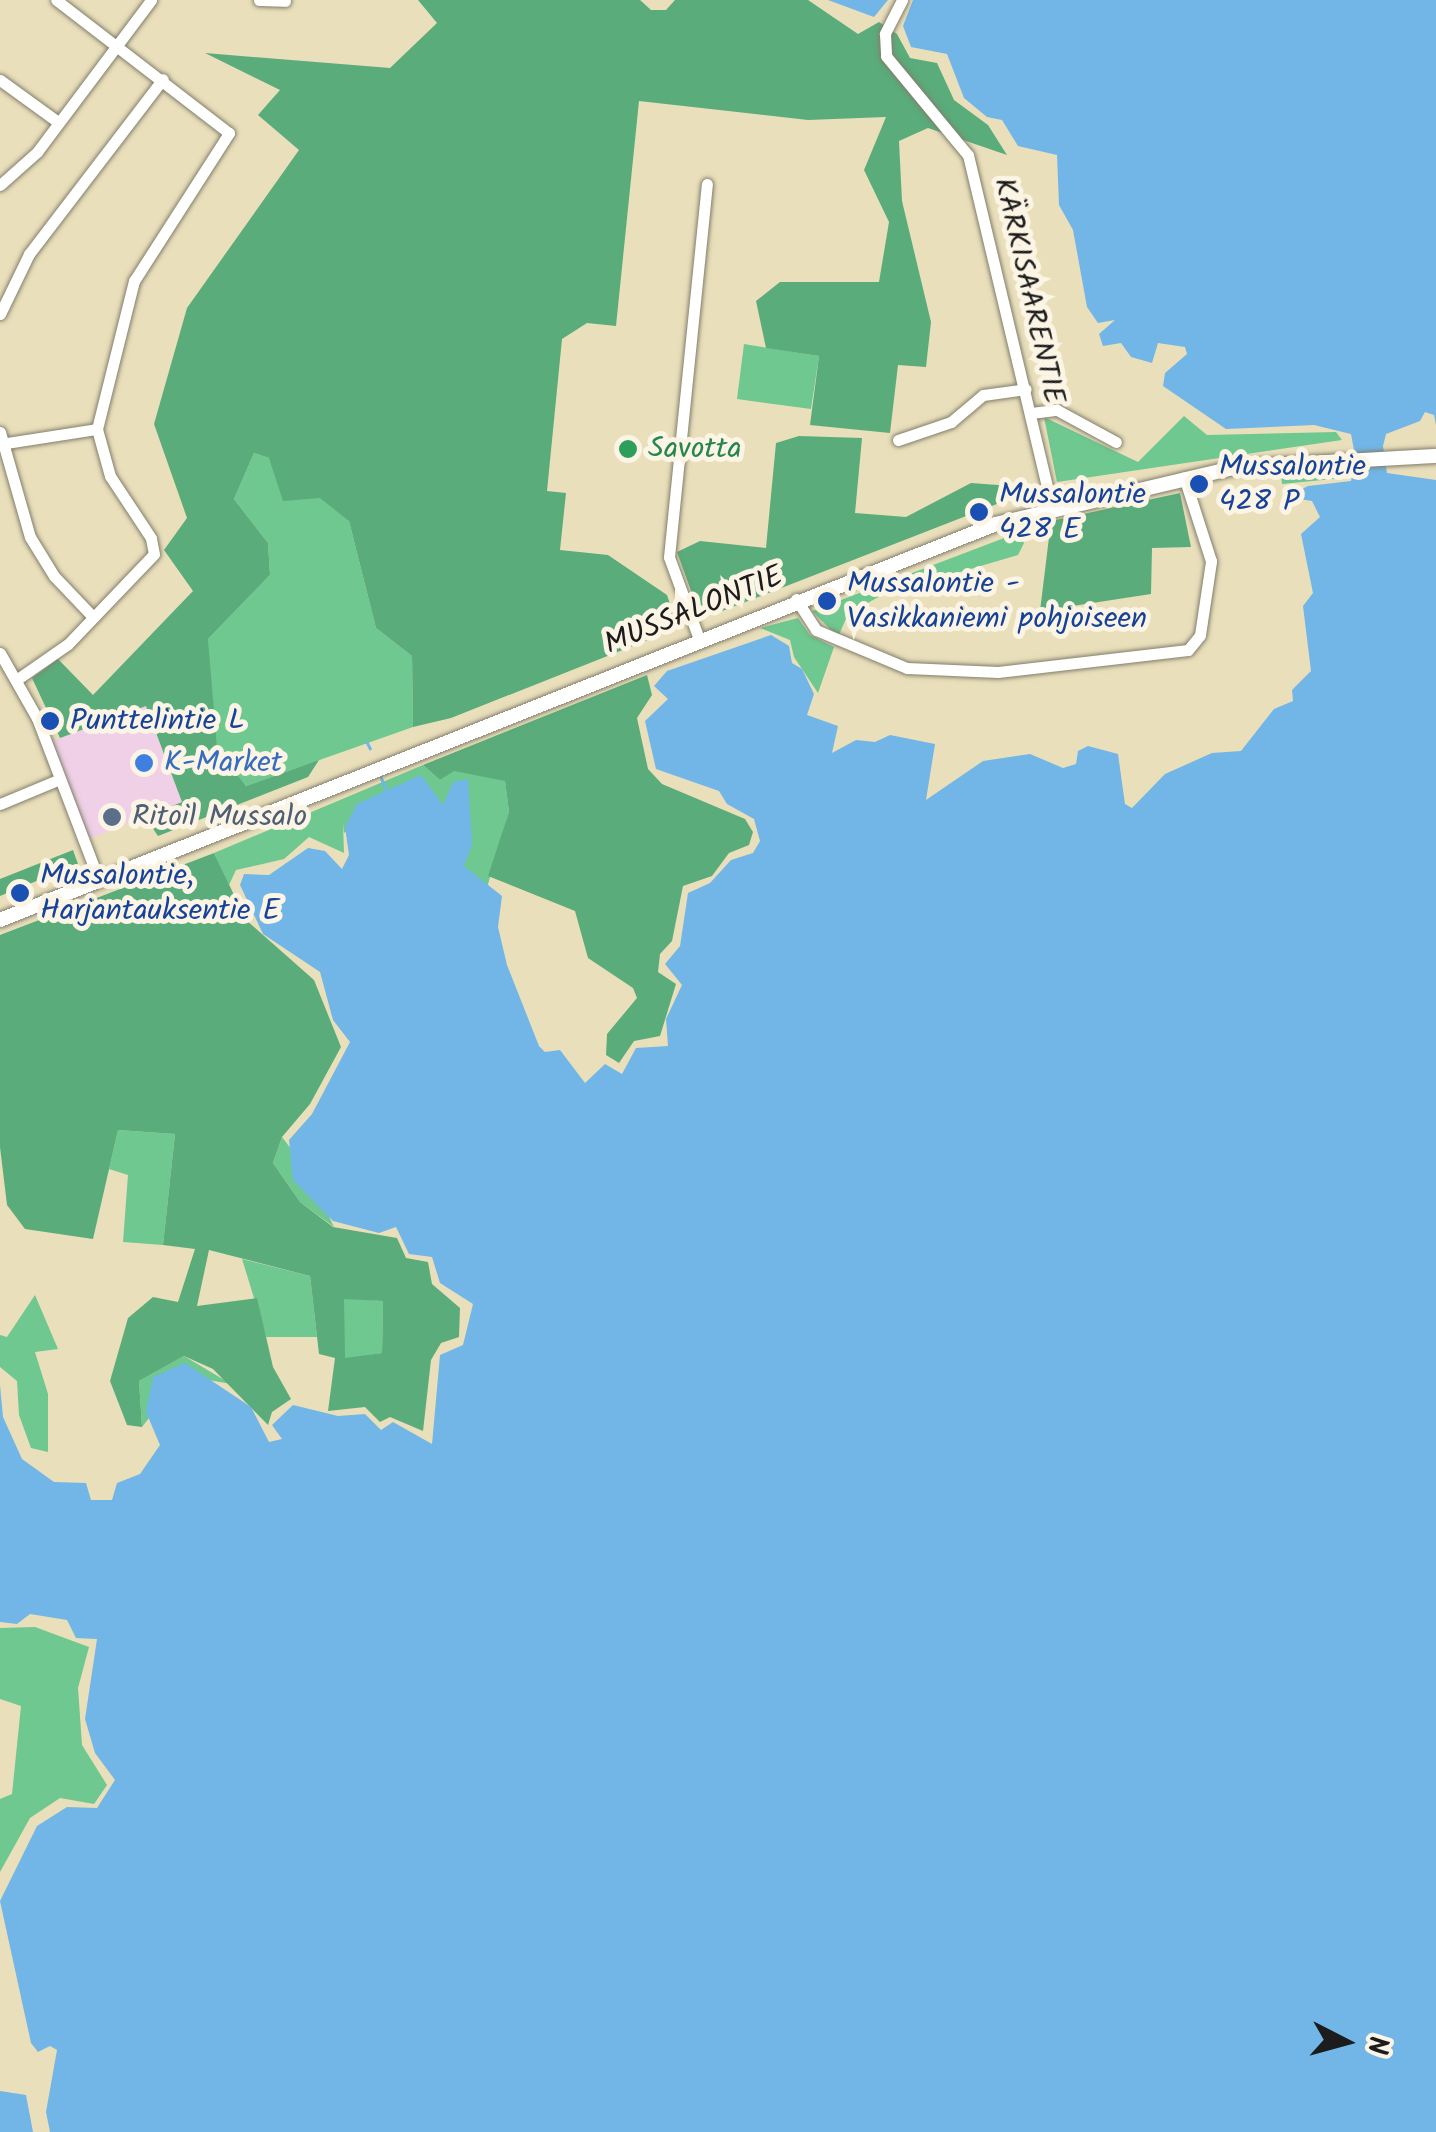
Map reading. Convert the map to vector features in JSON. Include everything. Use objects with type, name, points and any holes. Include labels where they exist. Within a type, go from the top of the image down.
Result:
[{"type":"main road","name":"MUSSALONTIE","points":[[0,920],[796,599],[1052,506],[1184,476],[1342,458],[1436,456]]},
{"type":"street","points":[[16,680],[48,662],[146,564],[155,546],[110,476],[97,429],[140,268],[230,133],[56,0]]},
{"type":"street","points":[[0,185],[58,122],[151,0]]},
{"type":"street","points":[[259,0],[285,1]]},
{"type":"street","name":"KÄRKISAARENTIE","points":[[902,0],[885,34],[886,56],[968,155],[1052,506]]},
{"type":"street","points":[[0,314],[29,254],[163,79]]},
{"type":"street","points":[[0,80],[58,122]]},
{"type":"street","points":[[699,639],[669,557],[707,184]]},
{"type":"street","points":[[898,440],[951,422],[983,395],[1026,389]]},
{"type":"street","points":[[1032,413],[1057,410],[1116,442]]},
{"type":"street","points":[[93,617],[54,576],[30,537],[1,440],[97,429]]},
{"type":"street","points":[[796,599],[816,630],[907,668],[998,672],[1188,650],[1200,636],[1212,561],[1184,476]]},
{"type":"street","points":[[0,652],[60,779],[99,880]]},
{"type":"street","points":[[0,804],[60,779]]},
{"type":"shaded area","points":[[146,706],[182,802],[89,839],[52,741]]},
{"type":"green space","points":[[418,0],[640,0],[651,10],[666,10],[675,0],[808,0],[858,34],[879,22],[897,34],[910,58],[937,63],[954,100],[988,125],[1007,155],[928,128],[899,141],[902,201],[931,322],[926,367],[898,365],[890,433],[810,425],[819,356],[766,348],[756,301],[780,282],[879,282],[889,222],[864,170],[886,117],[808,120],[639,101],[616,326],[587,323],[562,339],[547,491],[566,493],[560,550],[608,555],[667,595],[678,628],[451,718],[413,727],[412,656],[376,628],[349,521],[320,498],[283,501],[269,458],[254,453],[234,499],[268,543],[270,575],[208,639],[217,748],[246,786],[319,760],[308,777],[158,836],[145,817],[182,802],[146,706],[60,738],[32,678],[58,659],[93,695],[193,591],[164,550],[187,518],[154,424],[187,308],[299,150],[258,115],[280,90],[205,53],[390,68],[437,23]]},
{"type":"green space","points":[[744,344],[819,356],[811,409],[737,399]]},
{"type":"green space","points":[[1184,416],[1207,435],[1336,432],[1342,440],[1057,482],[1044,417],[1138,462]]},
{"type":"green space","points":[[799,436],[862,438],[855,513],[906,517],[971,483],[1038,488],[717,613],[695,602],[677,552],[700,541],[766,548],[776,443]]},
{"type":"green space","points":[[317,450],[349,521],[376,628],[412,656],[413,727],[246,786],[217,749],[209,694],[208,639],[270,575],[268,543],[234,499],[254,453],[269,458]]},
{"type":"green space","points":[[1343,470],[1343,478],[1282,484],[1281,473]]},
{"type":"green space","points":[[1180,493],[1191,547],[1152,548],[1151,594],[1040,611],[1051,521]]},
{"type":"green space","points":[[1020,532],[1024,543],[1018,555],[882,595],[848,614],[838,637],[812,611]]},
{"type":"green space","points":[[798,618],[810,635],[834,647],[818,693],[794,657],[790,640],[760,628]]},
{"type":"green space","points":[[647,675],[652,695],[637,718],[648,769],[662,784],[745,819],[753,832],[749,845],[729,853],[712,876],[683,886],[672,941],[660,954],[658,972],[676,984],[660,1036],[634,1041],[619,1063],[606,1055],[607,1034],[637,998],[633,988],[588,958],[575,911],[488,876],[509,812],[505,781],[454,771],[440,780],[423,765]]},
{"type":"green space","points":[[423,765],[440,780],[454,770],[505,780],[509,812],[486,891],[395,798],[344,833],[343,823],[344,853],[309,837],[284,859],[236,870],[229,885],[214,853]]},
{"type":"green space","points":[[73,850],[78,864],[0,896],[0,879]]},
{"type":"green space","points":[[214,853],[246,920],[314,980],[341,1047],[310,1104],[282,1137],[273,1163],[300,1202],[333,1227],[397,1238],[406,1258],[428,1262],[432,1284],[460,1308],[459,1337],[441,1343],[431,1360],[423,1431],[390,1417],[380,1422],[365,1407],[328,1411],[335,1358],[319,1354],[310,1276],[209,1250],[197,1306],[257,1298],[273,1367],[291,1399],[272,1412],[268,1425],[213,1369],[184,1356],[139,1381],[142,1427],[127,1425],[110,1381],[128,1318],[153,1297],[178,1302],[195,1249],[163,1245],[175,1134],[118,1130],[93,1239],[25,1229],[7,1205],[0,1147],[0,935]],"holes":[[[344,1299],[383,1301],[382,1353],[345,1358]]]},
{"type":"green space","points":[[118,1130],[175,1134],[163,1245],[123,1242],[128,1175],[109,1169]]},
{"type":"green space","points":[[282,1137],[307,1170],[334,1227],[300,1202],[273,1163]]},
{"type":"green space","points":[[242,1259],[310,1276],[317,1337],[266,1337]]},
{"type":"green space","points":[[35,1295],[58,1349],[35,1352],[48,1394],[48,1452],[31,1448],[19,1415],[17,1381],[0,1367],[0,1335],[7,1337]]},
{"type":"green space","points":[[343,1298],[383,1301],[382,1353],[344,1359]]},
{"type":"green space","points":[[184,1356],[231,1384],[203,1379],[156,1409],[142,1427],[139,1381]]},
{"type":"green space","points":[[35,1627],[89,1647],[78,1688],[82,1745],[107,1785],[94,1804],[60,1798],[30,1818],[0,1872],[0,1799],[12,1794],[21,1706],[0,1699],[0,1628]]},
{"type":"water","points":[[828,0],[888,0],[874,17]]},
{"type":"water","points":[[913,0],[1436,0],[1436,425],[1434,415],[1425,412],[1420,421],[1386,434],[1383,446],[1387,473],[1436,480],[1436,2132],[50,2132],[46,2112],[57,2050],[50,2046],[38,2052],[31,2043],[0,1901],[37,1826],[67,1807],[97,1808],[115,1780],[95,1753],[85,1719],[97,1639],[76,1638],[67,1620],[30,1614],[17,1624],[0,1622],[0,1385],[3,1417],[22,1459],[54,1482],[86,1483],[91,1500],[112,1500],[117,1483],[140,1474],[160,1445],[146,1412],[153,1377],[185,1363],[251,1407],[269,1442],[282,1439],[272,1425],[293,1405],[338,1416],[365,1414],[381,1430],[393,1422],[432,1444],[440,1355],[463,1345],[473,1304],[440,1283],[432,1257],[409,1254],[396,1227],[379,1233],[333,1221],[293,1180],[289,1140],[312,1114],[350,1042],[333,1020],[320,972],[263,934],[240,885],[244,874],[269,875],[308,848],[325,851],[342,869],[349,855],[345,827],[357,804],[421,775],[443,805],[453,782],[468,779],[472,845],[464,866],[502,896],[498,927],[507,965],[539,1046],[545,1052],[560,1050],[585,1083],[605,1064],[622,1074],[636,1048],[668,1046],[666,1019],[682,985],[665,964],[680,946],[688,893],[710,883],[731,860],[753,853],[760,841],[754,819],[727,804],[719,791],[656,769],[645,721],[668,699],[654,686],[667,671],[771,635],[789,646],[792,663],[802,669],[814,694],[807,715],[838,726],[832,753],[856,740],[875,742],[890,735],[935,744],[926,800],[983,761],[1030,754],[1063,768],[1076,764],[1078,751],[1088,746],[1118,754],[1125,804],[1132,808],[1165,774],[1212,753],[1241,751],[1274,709],[1293,701],[1292,690],[1311,671],[1303,606],[1313,593],[1301,534],[1320,517],[1312,501],[1286,497],[1308,486],[1351,481],[1356,461],[1351,434],[1314,425],[1226,429],[1163,386],[1165,373],[1187,354],[1185,347],[1158,343],[1152,363],[1131,357],[1121,343],[1103,346],[1099,334],[1115,320],[1098,323],[1087,307],[1073,230],[1059,205],[1057,155],[1018,146],[1002,120],[987,117],[964,98],[947,54],[911,47],[903,26]]},
{"type":"water","points":[[0,2091],[26,2095],[33,2132],[0,2132]]},
{"type":"waterway","points":[[367,742],[370,748]]},
{"type":"waterway","points":[[381,777],[387,791]]},
{"type":"place","name":"Savotta","points":[[628,449]]},
{"type":"place","name":"Mussalontie 428 P","points":[[1199,484]]},
{"type":"place","name":"Mussalontie 428 E","points":[[979,512]]},
{"type":"place","name":"Mussalontie - Vasikkaniemi pohjoiseen","points":[[827,601]]},
{"type":"place","name":"Punttelintie L","points":[[50,721]]},
{"type":"place","name":"K-Market","points":[[144,763]]},
{"type":"place","name":"Ritoil Mussalo","points":[[112,817]]},
{"type":"place","name":"Mussalontie, Harjantauksentie E","points":[[20,893]]}]
